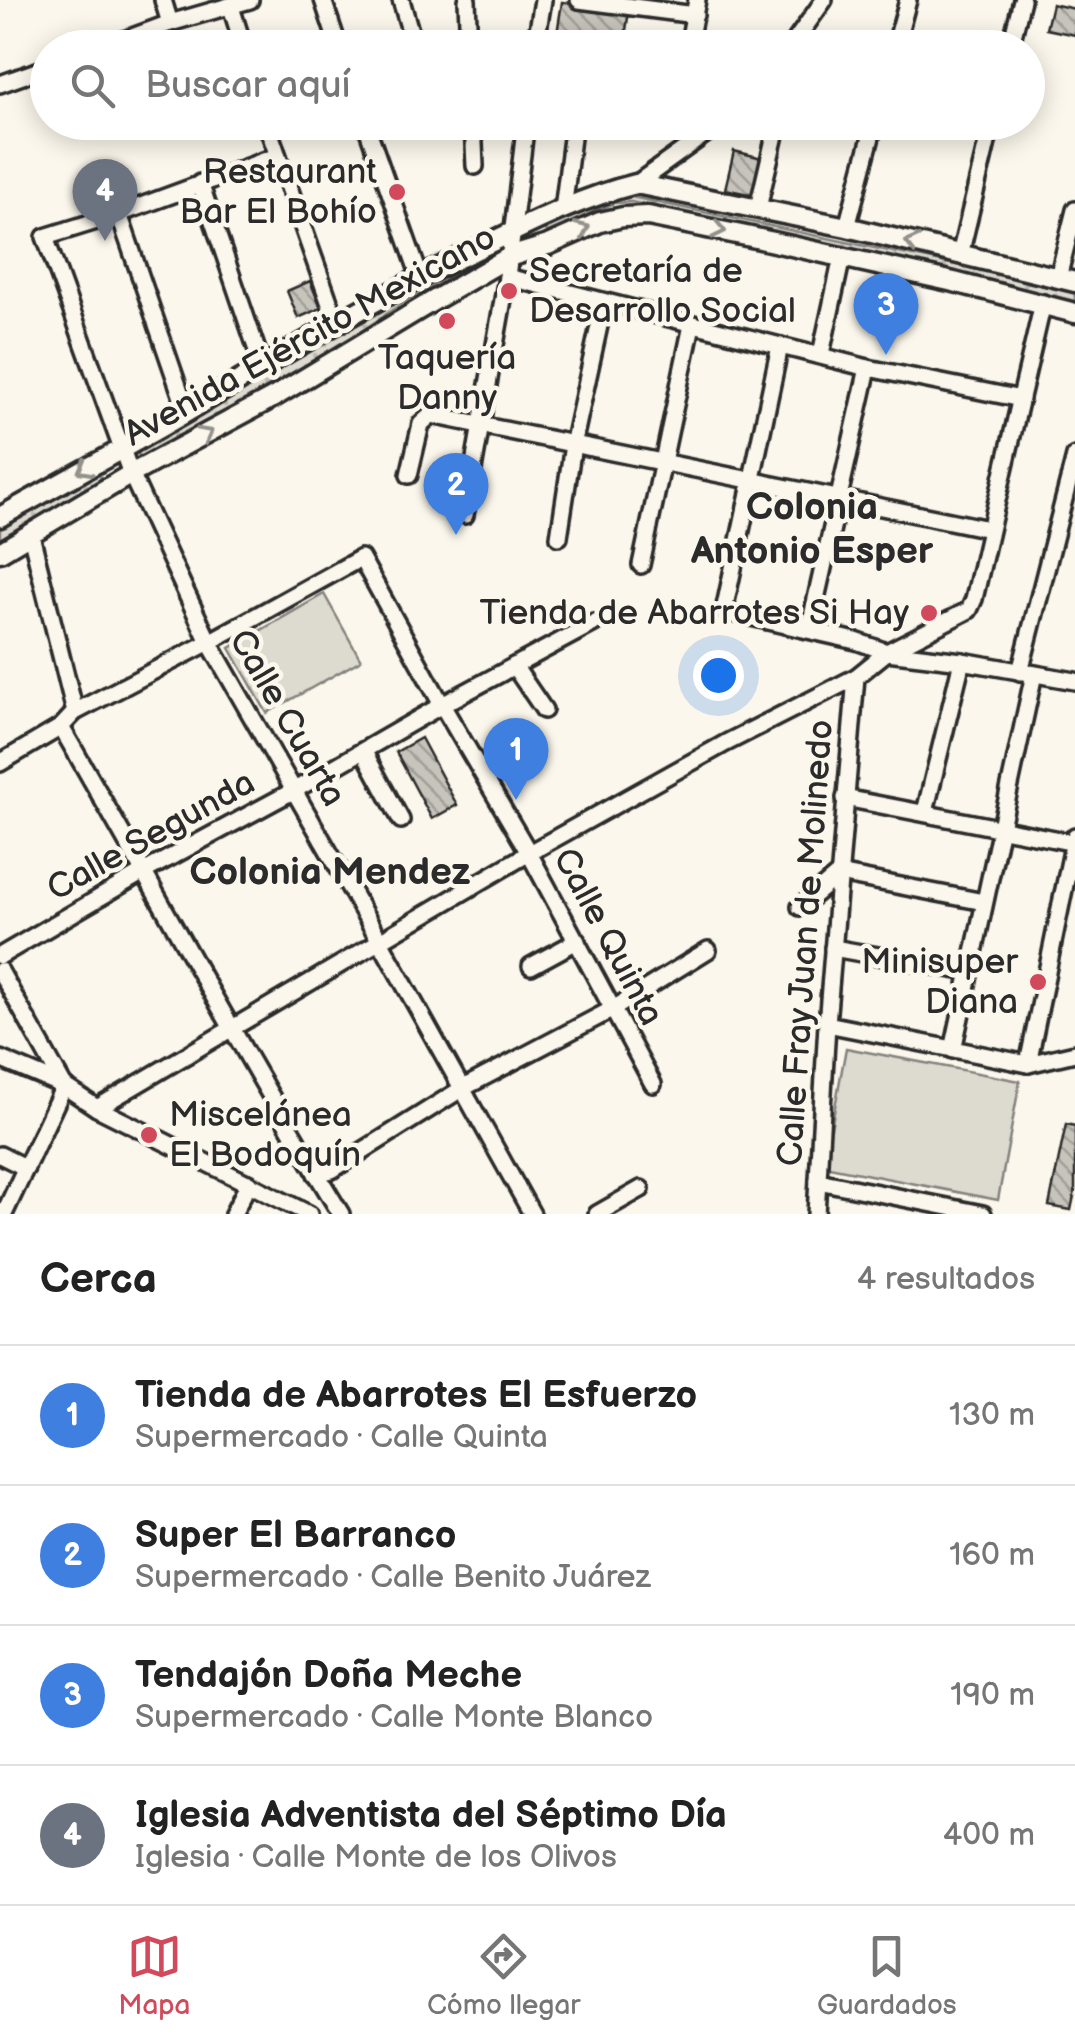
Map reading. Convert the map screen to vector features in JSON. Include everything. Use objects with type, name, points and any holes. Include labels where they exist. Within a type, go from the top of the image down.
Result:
[{"type":"main road","name":"Avenida Ejército Mexicano","points":[[0,517],[420,277],[563,210],[610,190],[636,184],[847,227],[1067,280]]},
{"type":"main road","name":"Avenida Ejército Mexicano","points":[[0,552],[131,474],[274,397],[509,257],[622,217],[648,216],[1075,313]]},
{"type":"street","points":[[162,0],[170,24]]},
{"type":"street","points":[[153,30],[250,0]]},
{"type":"street","points":[[322,0],[333,30]]},
{"type":"street","points":[[401,0],[409,30]]},
{"type":"street","points":[[467,0],[468,30]]},
{"type":"street","points":[[539,30],[543,0]]},
{"type":"street","points":[[578,0],[696,7]]},
{"type":"street","points":[[804,30],[824,0]]},
{"type":"street","points":[[900,30],[908,0]]},
{"type":"street","points":[[1014,30],[1022,0]]},
{"type":"street","points":[[231,6],[238,30]]},
{"type":"street","points":[[0,84],[30,73]]},
{"type":"street","points":[[271,140],[336,322]]},
{"type":"street","points":[[372,140],[420,277]]},
{"type":"street","points":[[474,140],[475,166]]},
{"type":"street","points":[[465,515],[507,277],[524,140]]},
{"type":"street","points":[[563,210],[572,140]]},
{"type":"street","points":[[636,184],[697,140]]},
{"type":"street","points":[[758,208],[774,140]]},
{"type":"street","points":[[847,227],[870,140]]},
{"type":"street","points":[[960,255],[988,140]]},
{"type":"street","points":[[186,412],[118,214],[276,156]]},
{"type":"street","points":[[200,183],[262,366]]},
{"type":"street","points":[[1067,280],[1075,210]]},
{"type":"street","name":"Calle Cuarta","points":[[118,214],[45,237],[131,474],[209,642],[532,1214]]},
{"type":"street","points":[[821,354],[842,258]]},
{"type":"street","points":[[507,277],[868,368],[1021,399]]},
{"type":"street","points":[[559,538],[604,303]]},
{"type":"street","points":[[97,1108],[530,853],[726,743],[856,677],[888,652],[969,610],[1043,303]]},
{"type":"street","points":[[641,565],[692,325]]},
{"type":"street","points":[[780,346],[724,612],[856,640],[888,652],[1075,682]]},
{"type":"street","points":[[809,630],[868,368]]},
{"type":"street","points":[[408,474],[417,434],[431,415],[989,529]]},
{"type":"street","points":[[953,1050],[1000,827],[1027,673],[1075,456]]},
{"type":"street","points":[[31,536],[75,712]]},
{"type":"street","name":"Calle Quinta","points":[[209,642],[361,558],[530,853],[653,1084]]},
{"type":"street","name":"Calle Segunda","points":[[0,956],[144,871],[594,624]]},
{"type":"street","points":[[0,763],[60,728],[75,712],[209,642]]},
{"type":"street","points":[[925,812],[962,661]]},
{"type":"street","points":[[514,666],[544,710]]},
{"type":"street","name":"Calle Fray Juan de Molinedo","points":[[816,1214],[827,1024],[856,677]]},
{"type":"street","points":[[60,728],[341,1214]]},
{"type":"street","points":[[364,752],[401,820]]},
{"type":"street","points":[[846,798],[1074,840],[1028,1064]]},
{"type":"street","points":[[800,907],[840,874],[984,902]]},
{"type":"street","points":[[531,966],[577,941]]},
{"type":"street","points":[[833,948],[969,972]]},
{"type":"street","points":[[316,1174],[332,1170],[464,1088],[613,1009],[708,950]]},
{"type":"street","points":[[0,971],[64,1086]]},
{"type":"street","points":[[827,1024],[1028,1064],[1075,1053]]},
{"type":"street","points":[[0,1059],[64,1086],[97,1108],[309,1214]]},
{"type":"street","points":[[4,1214],[64,1086]]},
{"type":"street","points":[[0,1155],[26,1168]]},
{"type":"street","points":[[818,1181],[918,1207],[984,1214]]},
{"type":"street","points":[[233,1214],[249,1183]]},
{"type":"street","points":[[597,1214],[641,1188]]},
{"type":"shaded area","points":[[622,195],[970,268],[1075,293],[1075,301],[631,202],[614,203],[548,232],[543,229]]},
{"type":"shaded area","points":[[493,248],[495,253],[401,304],[349,340],[144,458],[138,455],[140,449]]},
{"type":"shaded area","points":[[97,475],[101,485],[0,540],[0,529]]},
{"type":"shaded area","points":[[324,594],[361,660],[267,713],[230,648]]},
{"type":"shaded area","points":[[846,1048],[1020,1081],[998,1200],[824,1166]]},
{"type":"building","points":[[562,2],[629,11],[626,30],[558,30]]},
{"type":"building","points":[[1052,4],[1075,9],[1075,35],[1046,29]]},
{"type":"building","points":[[734,151],[762,158],[753,195],[725,189]]},
{"type":"building","points":[[310,281],[321,308],[298,318],[287,291]]},
{"type":"building","points":[[421,738],[457,805],[432,819],[396,752]]},
{"type":"building","points":[[1066,1124],[1075,1126],[1075,1191],[1071,1210],[1049,1206]]},
{"type":"place","name":"Restaurant Bar El Bohío","points":[[397,192]]},
{"type":"place","name":"Iglesia Adventista del Séptimo Día","points":[[105,241]]},
{"type":"place","name":"Secretaría de Desarrollo Social","points":[[509,291]]},
{"type":"place","name":"Taquería Danny","points":[[447,321]]},
{"type":"place","name":"Tendajón Doña Meche","points":[[886,355]]},
{"type":"place","name":"Super El Barranco","points":[[456,535]]},
{"type":"place","name":"Tienda de Abarrotes Si Hay","points":[[929,613]]},
{"type":"place","name":"Tienda de Abarrotes El Esfuerzo","points":[[516,800]]},
{"type":"place","name":"Minisuper Diana","points":[[1038,982]]},
{"type":"place","name":"Miscelánea El Bodoquín","points":[[149,1135]]},
{"type":"district","name":"Colonia Antonio Esper","points":[[812,529]]},
{"type":"district","name":"Colonia Mendez","points":[[330,872]]}]
